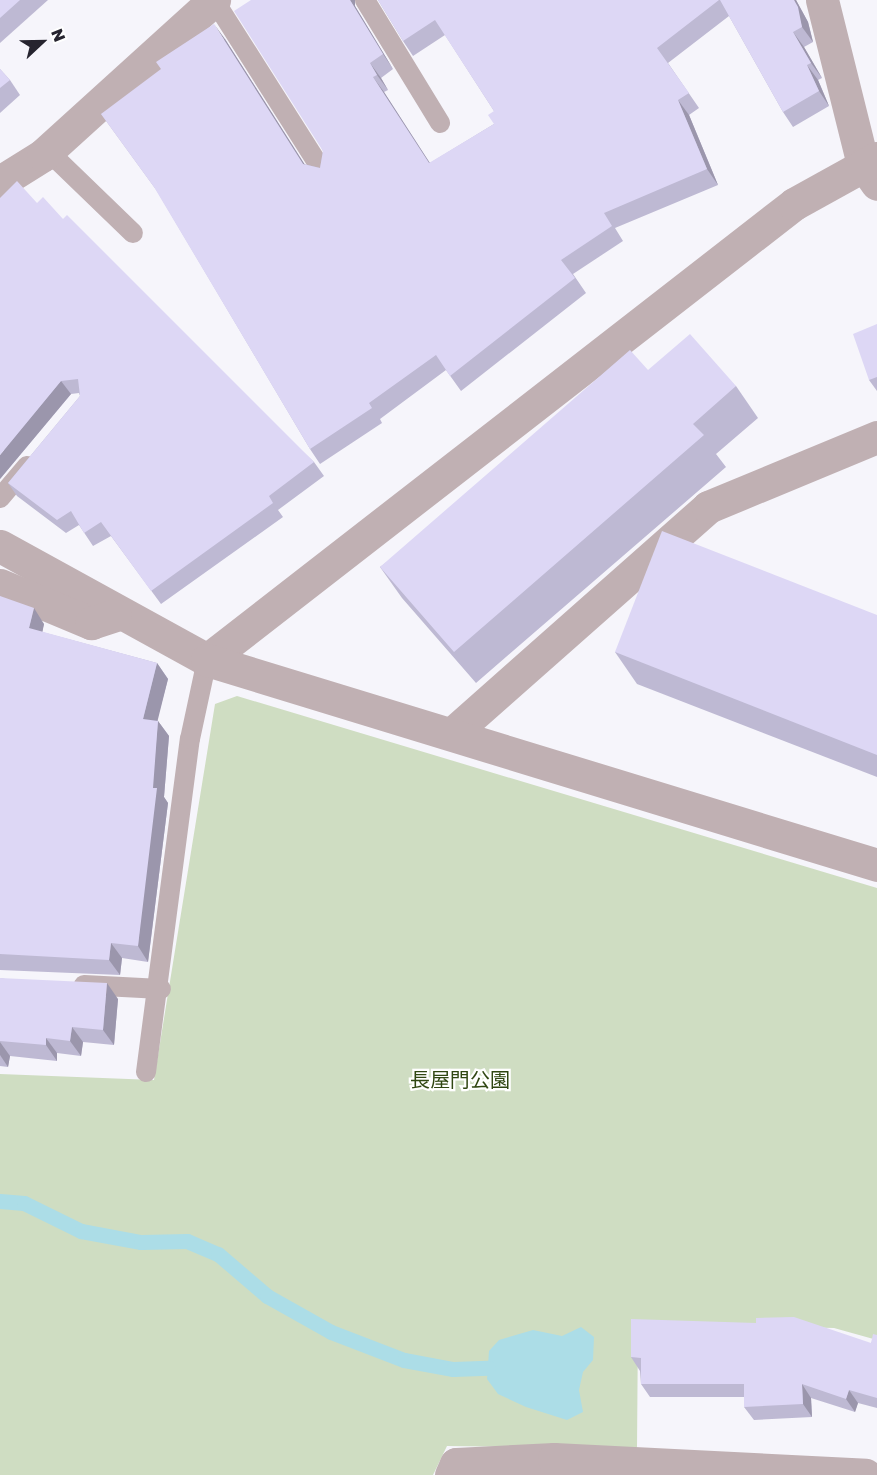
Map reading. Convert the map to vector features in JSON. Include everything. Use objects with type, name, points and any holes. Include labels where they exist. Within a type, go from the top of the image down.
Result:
[{"type":"street","points":[[0,182],[48,151],[214,0]]},
{"type":"street","points":[[207,660],[794,204],[872,169],[822,0]]},
{"type":"street","points":[[455,731],[708,507],[877,437]]},
{"type":"street","points":[[0,546],[116,614],[207,660],[455,731],[877,865]]},
{"type":"street","points":[[0,585],[91,623],[116,614]]},
{"type":"street","points":[[451,1475],[456,1464],[554,1459],[866,1475]]},
{"type":"lane","points":[[214,0],[324,173]]},
{"type":"lane","points":[[365,0],[441,123]]},
{"type":"lane","points":[[48,151],[133,233]]},
{"type":"lane","points":[[0,498],[44,446]]},
{"type":"lane","points":[[146,1072],[161,989],[190,739],[207,660]]},
{"type":"lane","points":[[57,984],[161,989]]},
{"type":"green space","name":"長屋門公園","points":[[237,696],[877,888],[877,1340],[834,1328],[638,1323],[637,1448],[447,1446],[433,1475],[0,1475],[0,1074],[154,1080],[215,704]]},
{"type":"water","points":[[581,1327],[594,1337],[593,1360],[583,1372],[579,1390],[583,1412],[567,1420],[526,1407],[498,1394],[487,1379],[489,1351],[499,1340],[533,1330],[562,1336]]},
{"type":"building","points":[[0,0],[20,0],[0,18]]},
{"type":"building","points":[[251,0],[350,0],[383,54],[370,63],[377,75],[373,77],[429,163],[494,124],[488,115],[494,111],[435,20],[403,41],[378,0],[719,0],[657,48],[689,93],[678,100],[707,169],[604,213],[612,226],[561,260],[575,278],[450,376],[436,355],[369,403],[372,408],[310,449],[154,187],[101,114],[161,69],[156,62],[214,24],[303,164],[320,168],[323,151],[234,11]]},
{"type":"building","points":[[720,0],[794,0],[798,7],[802,27],[793,32],[811,63],[807,65],[819,91],[783,112]]},
{"type":"building","points":[[0,69],[10,80],[0,88]]},
{"type":"building","points":[[17,181],[37,203],[43,197],[63,219],[67,215],[314,462],[269,496],[273,503],[151,591],[101,522],[84,533],[71,511],[57,520],[8,483],[80,396],[78,379],[61,381],[0,455],[0,198]]},
{"type":"building","points":[[877,324],[877,377],[869,380],[853,334]]},
{"type":"building","points":[[690,334],[736,386],[693,424],[704,435],[454,652],[380,567],[630,350],[648,370]]},
{"type":"building","points":[[662,531],[877,615],[877,755],[615,652]]},
{"type":"building","points":[[0,596],[34,608],[29,628],[157,663],[143,719],[158,721],[153,788],[157,788],[138,946],[111,943],[109,960],[0,954]]},
{"type":"building","points":[[0,978],[107,983],[103,1030],[72,1027],[70,1041],[46,1038],[46,1045],[0,1041]]},
{"type":"building","points":[[794,1317],[871,1343],[873,1334],[877,1335],[877,1398],[849,1390],[846,1399],[802,1384],[803,1404],[744,1407],[744,1384],[641,1384],[641,1358],[631,1357],[631,1319],[756,1323],[756,1318]]},
{"type":"waterway","points":[[0,1201],[24,1203],[81,1231],[141,1242],[187,1241],[218,1254],[267,1296],[331,1332],[404,1360],[453,1369],[488,1368]]}]
